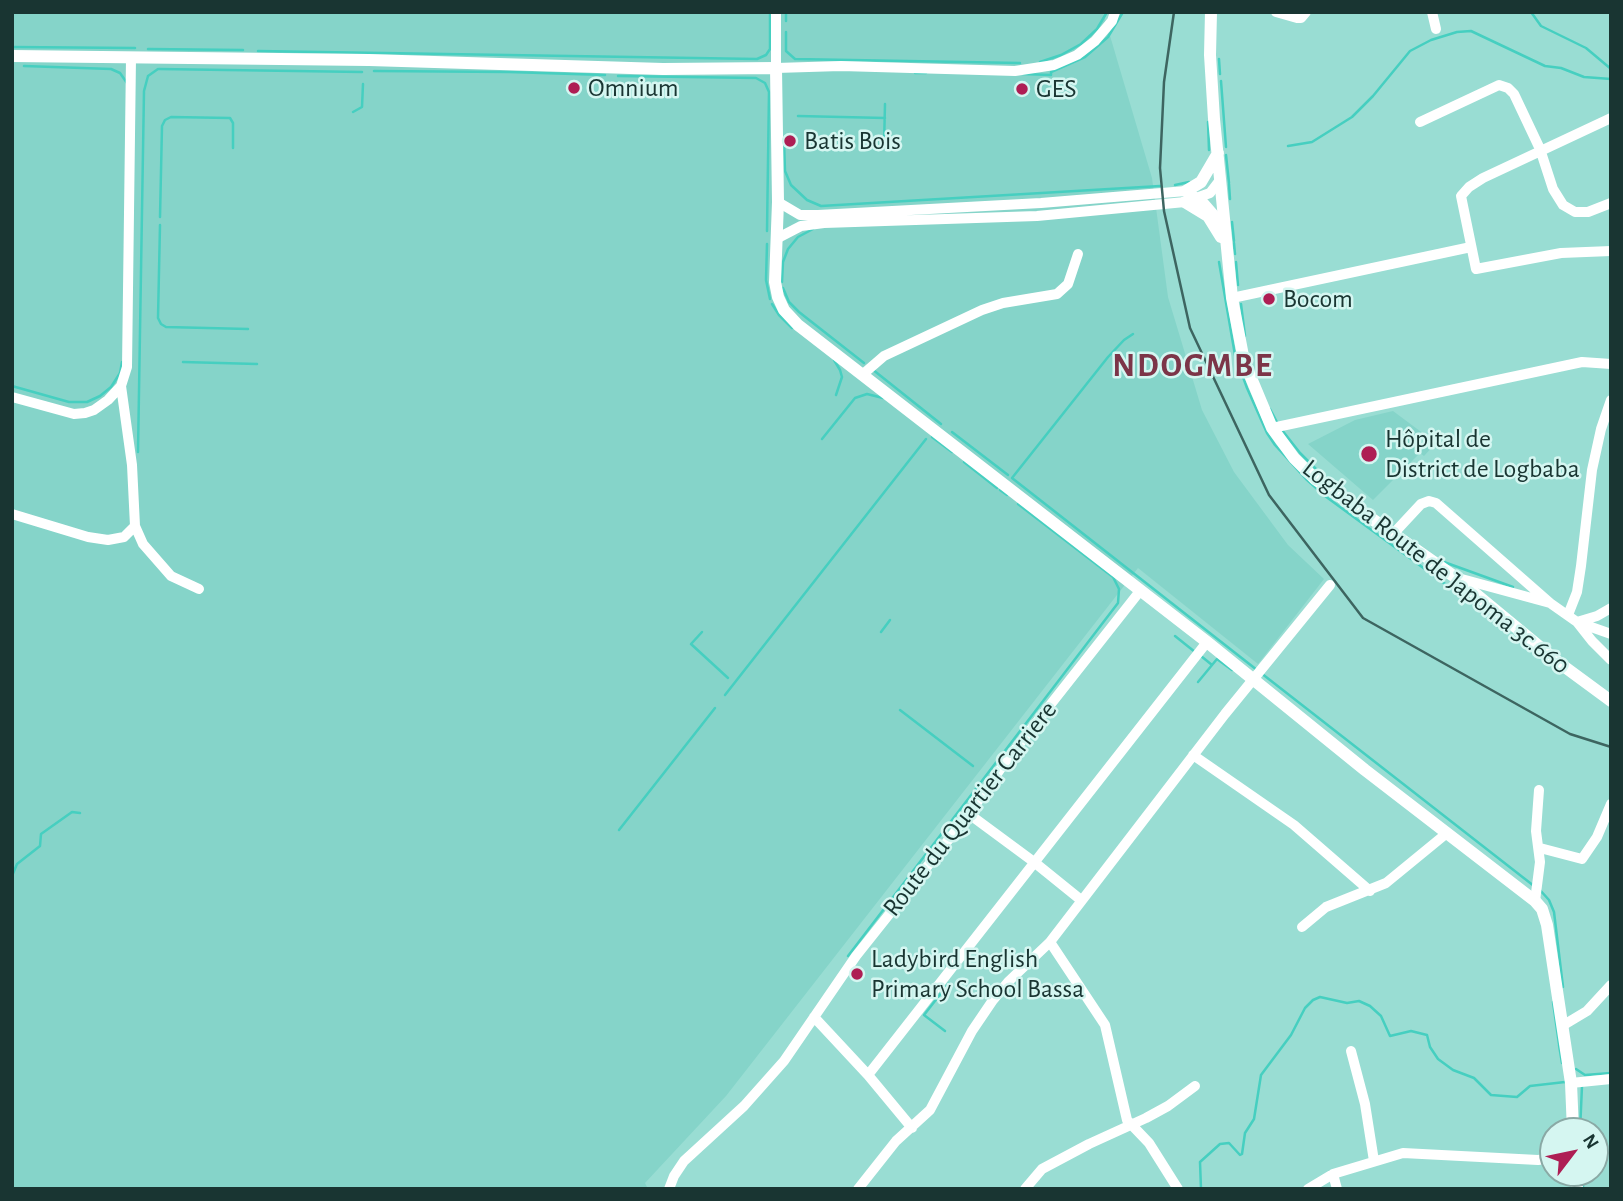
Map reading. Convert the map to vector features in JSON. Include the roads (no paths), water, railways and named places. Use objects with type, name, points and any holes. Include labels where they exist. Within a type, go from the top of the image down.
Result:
[{"type":"main road","name":"Logbaba Route de Japoma 3c.660","points":[[1211,12],[1210,55],[1232,298],[1244,361],[1272,428],[1294,458],[1315,479],[1455,577],[1558,662],[1611,701]]},
{"type":"main road","points":[[12,56],[369,60],[663,69],[776,68],[778,202],[775,282],[784,310],[798,325],[1535,901],[1542,909],[1547,925],[1571,1083],[1572,1117]]},
{"type":"main road","points":[[1218,153],[1201,182],[1185,197],[1208,216],[1226,248]]},
{"type":"street","points":[[776,12],[776,68],[841,66],[1032,70],[1054,65],[1077,55],[1095,41],[1112,21],[1115,12]]},
{"type":"street","points":[[1276,12],[1297,19],[1306,12]]},
{"type":"street","points":[[1432,12],[1436,29]]},
{"type":"street","points":[[12,397],[74,414],[85,413],[108,400],[121,386],[127,367],[131,58]]},
{"type":"street","points":[[1420,122],[1499,85],[1508,88],[1514,94],[1540,149],[1553,189],[1563,205],[1575,212],[1588,212],[1611,203]]},
{"type":"street","points":[[1611,118],[1483,178],[1461,196],[1476,269],[1561,253],[1611,251]]},
{"type":"street","points":[[1199,199],[1214,190],[1220,180]]},
{"type":"street","points":[[776,239],[801,226],[824,223],[1037,216],[1185,197]]},
{"type":"street","points":[[778,202],[800,215],[818,215],[1185,197],[1199,199],[1224,226]]},
{"type":"street","points":[[1232,298],[1471,247]]},
{"type":"street","points":[[862,375],[884,356],[982,310],[1003,303],[1057,294],[1068,284],[1078,254]]},
{"type":"street","points":[[1272,428],[1581,362],[1611,364]]},
{"type":"street","points":[[121,386],[132,465],[135,526],[143,544],[171,576],[199,589]]},
{"type":"street","points":[[1572,618],[1595,456],[1611,400]]},
{"type":"street","points":[[1394,533],[1421,503],[1436,503],[1550,603],[1572,618],[1611,634]]},
{"type":"street","points":[[12,514],[108,541],[124,537],[135,526]]},
{"type":"street","points":[[1455,577],[1550,603]]},
{"type":"street","points":[[860,1188],[896,1142],[930,1110],[972,1031],[993,1000],[1050,942],[1193,755],[1330,585]]},
{"type":"street","name":"Route du Quartier Carriere","points":[[669,1189],[684,1161],[744,1106],[783,1061],[856,956],[1140,591]]},
{"type":"street","points":[[1572,618],[1597,616],[1611,608]]},
{"type":"street","points":[[1572,618],[1611,660]]},
{"type":"street","points":[[868,1075],[1207,642]]},
{"type":"street","points":[[1193,755],[1294,825],[1370,891]]},
{"type":"street","points":[[1535,901],[1540,862],[1535,819],[1539,790]]},
{"type":"street","points":[[1539,848],[1581,859],[1597,837],[1611,804]]},
{"type":"street","points":[[969,814],[1081,900]]},
{"type":"street","points":[[1302,927],[1326,907],[1386,883],[1447,833]]},
{"type":"street","points":[[1050,942],[1105,1025],[1125,1114],[1130,1125],[1149,1143],[1178,1189]]},
{"type":"street","points":[[1562,1026],[1587,1011],[1611,985]]},
{"type":"street","points":[[814,1017],[912,1128]]},
{"type":"street","points":[[1351,1051],[1374,1161]]},
{"type":"street","points":[[1571,1083],[1611,1079]]},
{"type":"street","points":[[1025,1189],[1042,1169],[1168,1106],[1195,1086]]},
{"type":"street","points":[[1308,1189],[1333,1174],[1403,1153],[1539,1160]]},
{"type":"street","points":[[1333,1174],[1336,1189]]},
{"type":"waterway","points":[[258,51],[757,59],[766,55],[770,49],[770,12]]},
{"type":"waterway","points":[[786,12],[786,21]]},
{"type":"waterway","points":[[1040,62],[1081,44],[1097,29],[1107,12]]},
{"type":"waterway","points":[[1023,74],[1051,75],[1051,72],[1085,57],[1108,37],[1123,12]]},
{"type":"waterway","points":[[1531,12],[1541,26],[1586,48],[1611,69]]},
{"type":"waterway","points":[[1288,146],[1312,142],[1352,117],[1410,51],[1431,40],[1457,32],[1471,31],[1545,66],[1561,68],[1584,77],[1611,79]]},
{"type":"waterway","points":[[786,32],[786,51],[795,59],[1020,63]]},
{"type":"waterway","points":[[12,47],[135,48]]},
{"type":"waterway","points":[[148,49],[243,50]]},
{"type":"waterway","points":[[1219,59],[1220,74]]},
{"type":"waterway","points":[[24,66],[111,69],[120,73],[127,83]]},
{"type":"waterway","points":[[138,452],[144,91],[148,76],[158,69]]},
{"type":"waterway","points":[[159,69],[362,72]]},
{"type":"waterway","points":[[374,71],[605,75]]},
{"type":"waterway","points":[[915,73],[926,73]]},
{"type":"waterway","points":[[618,76],[756,78],[765,83],[769,92],[767,231]]},
{"type":"waterway","points":[[1221,81],[1226,147]]},
{"type":"waterway","points":[[353,112],[362,107],[363,84]]},
{"type":"waterway","points":[[884,146],[885,104]]},
{"type":"waterway","points":[[798,116],[885,118]]},
{"type":"waterway","points":[[160,217],[162,126],[165,120],[171,117],[230,118],[233,123],[233,148]]},
{"type":"waterway","points":[[1208,122],[1209,150]]},
{"type":"waterway","points":[[784,141],[785,171],[791,185],[807,200],[821,206],[1160,186]]},
{"type":"waterway","points":[[1226,155],[1229,183]]},
{"type":"waterway","points":[[1175,185],[1189,182]]},
{"type":"waterway","points":[[1229,184],[1230,199]]},
{"type":"waterway","points":[[1232,222],[1234,241]]},
{"type":"waterway","points":[[160,225],[158,318],[161,324],[166,327],[248,329]]},
{"type":"waterway","points":[[782,282],[783,262],[788,249],[798,237],[813,229]]},
{"type":"waterway","points":[[1234,243],[1235,254]]},
{"type":"waterway","points":[[767,244],[766,280],[770,299]]},
{"type":"waterway","points":[[1219,262],[1235,355],[1247,388],[1275,445],[1325,496],[1463,597]]},
{"type":"waterway","points":[[1236,262],[1238,285]]},
{"type":"waterway","points":[[783,288],[789,302],[799,312],[864,363]]},
{"type":"waterway","points":[[772,304],[792,328]]},
{"type":"waterway","points":[[1241,304],[1245,336]]},
{"type":"waterway","points":[[1133,334],[1108,357],[1012,478],[1257,670]]},
{"type":"waterway","points":[[834,360],[842,377],[836,395]]},
{"type":"waterway","points":[[12,386],[69,402],[87,402],[111,387],[120,373],[122,362]]},
{"type":"waterway","points":[[183,362],[257,364]]},
{"type":"waterway","points":[[872,369],[941,424]]},
{"type":"waterway","points":[[822,439],[855,398],[867,394],[883,398]]},
{"type":"waterway","points":[[1270,409],[1278,424]]},
{"type":"waterway","points":[[1282,430],[1327,480]]},
{"type":"waterway","points":[[952,432],[1008,475]]},
{"type":"waterway","points":[[932,437],[952,452]]},
{"type":"waterway","points":[[725,695],[926,439]]},
{"type":"waterway","points":[[964,462],[997,488]]},
{"type":"waterway","points":[[1000,490],[1007,495]]},
{"type":"waterway","points":[[848,956],[1118,603],[1119,589],[1113,577],[1018,504]]},
{"type":"waterway","points":[[1444,562],[1513,587]]},
{"type":"waterway","points":[[881,632],[890,620]]},
{"type":"waterway","points":[[702,632],[691,644],[728,678]]},
{"type":"waterway","points":[[1175,636],[1195,652]]},
{"type":"waterway","points":[[1201,656],[1212,665]]},
{"type":"waterway","points":[[1198,682],[1217,659],[1232,670]]},
{"type":"waterway","points":[[1261,673],[1534,886]]},
{"type":"waterway","points":[[619,830],[715,708]]},
{"type":"waterway","points":[[900,710],[973,766]]},
{"type":"waterway","points":[[12,876],[17,864],[40,846],[41,834],[72,812],[80,813]]},
{"type":"waterway","points":[[1540,890],[1549,900],[1554,912],[1563,987]]},
{"type":"waterway","points":[[945,1031],[924,1015],[949,983]]},
{"type":"waterway","points":[[1201,1189],[1200,1162],[1220,1144],[1229,1143],[1242,1154],[1245,1133],[1254,1119],[1261,1075],[1291,1035],[1305,1008],[1320,997],[1347,1003],[1359,1001],[1370,1006],[1381,1016],[1390,1036],[1411,1031],[1427,1035],[1430,1047],[1438,1059],[1453,1070],[1474,1078],[1491,1095],[1517,1097],[1530,1086],[1565,1082]]},
{"type":"waterway","points":[[1553,1002],[1559,1044]]},
{"type":"waterway","points":[[1559,1045],[1562,1063]]},
{"type":"waterway","points":[[1576,1069],[1585,1075],[1611,1073]]},
{"type":"waterway","points":[[1581,1117],[1582,1086]]},
{"type":"railway","points":[[1174,12],[1164,82],[1160,168],[1164,211],[1190,328],[1269,495],[1363,618],[1570,734],[1611,747]]},
{"type":"place","name":"Omnium","points":[[574,88]]},
{"type":"place","name":"GES","points":[[1022,89]]},
{"type":"place","name":"Batis Bois","points":[[790,141]]},
{"type":"place","name":"Bocom","points":[[1269,299]]},
{"type":"place","name":"Hôpital de District de Logbaba","points":[[1369,454]]},
{"type":"place","name":"Ladybird English Primary School Bassa","points":[[857,974]]},
{"type":"district","name":"NDOGMBE","points":[[1193,366]]}]
